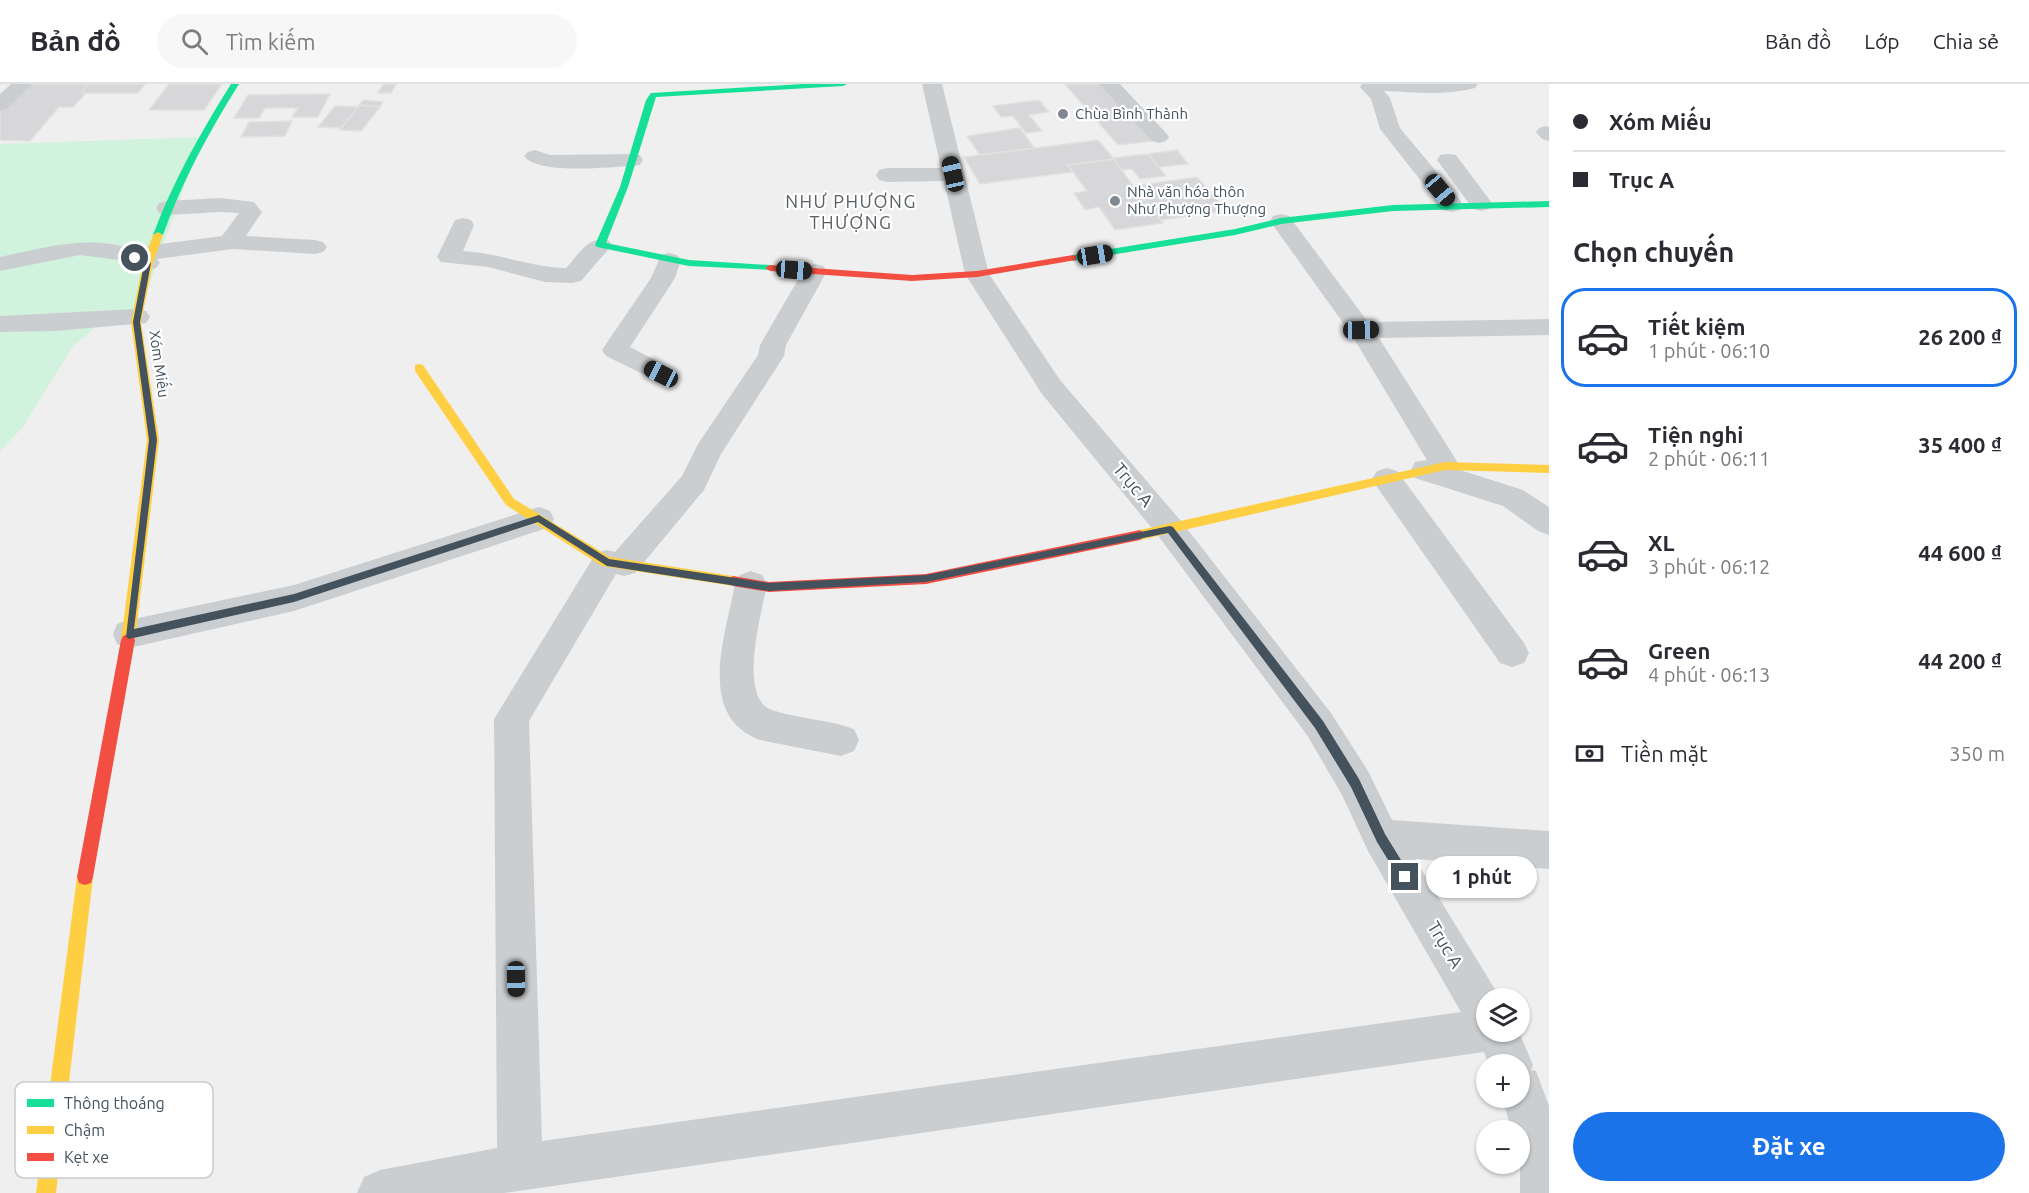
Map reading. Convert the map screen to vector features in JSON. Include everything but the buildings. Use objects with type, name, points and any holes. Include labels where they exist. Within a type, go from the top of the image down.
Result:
[{"type":"street","points":[[0,105],[22,84]]},
{"type":"street","name":"Xóm Miếu","points":[[59,1082],[82,896],[129,634],[153,440],[137,317],[150,258],[167,207],[200,141],[235,84]]},
{"type":"street","points":[[463,225],[448,257],[489,260],[545,275],[572,276],[600,245],[624,187],[650,100],[654,95],[843,84]]},
{"type":"street","name":"Trục A","points":[[932,84],[977,274],[1051,387],[1170,529],[1319,724],[1355,783],[1381,838],[1476,997]]},
{"type":"street","points":[[1109,84],[1159,137]]},
{"type":"street","points":[[1452,205],[1390,129],[1380,98],[1370,87],[1385,85],[1433,88],[1468,84]]},
{"type":"street","points":[[534,156],[547,160],[632,160]]},
{"type":"street","points":[[1448,160],[1481,204]]},
{"type":"street","points":[[886,175],[953,174]]},
{"type":"street","points":[[600,245],[689,263],[912,278],[977,274],[1235,232],[1281,221],[1392,208],[1549,204]]},
{"type":"street","points":[[167,207],[220,205],[246,207],[251,212],[232,239],[233,242]]},
{"type":"street","points":[[1281,221],[1361,330],[1435,468],[1513,498],[1549,523]]},
{"type":"street","points":[[0,264],[80,248],[150,258],[233,242],[315,247]]},
{"type":"street","points":[[661,374],[615,350],[663,278],[669,260]]},
{"type":"street","points":[[520,1167],[511,719],[615,563],[694,482],[708,451],[771,356],[773,345],[815,272]]},
{"type":"street","points":[[0,324],[55,323],[137,317]]},
{"type":"street","points":[[1361,330],[1549,327]]},
{"type":"street","points":[[419,368],[510,502],[615,563],[769,587],[926,579],[1170,529],[1435,468],[1549,469]]},
{"type":"street","points":[[1388,479],[1512,653]]},
{"type":"street","points":[[129,634],[294,598],[539,519]]},
{"type":"street","points":[[751,584],[735,673],[741,706],[760,724],[841,740]]},
{"type":"street","points":[[1381,838],[1549,850]]},
{"type":"street","points":[[380,1193],[520,1167],[1476,1031]]},
{"type":"street","points":[[1528,1108],[1543,1173],[1542,1193]]},
{"type":"street","name":"Xóm Miếu","points":[[46,1193],[48,1178]]},
{"type":"green space","points":[[202,137],[136,322],[102,322],[73,346],[23,427],[0,451],[0,144]]},
{"type":"traffic: fast","points":[[158,235],[173,195],[192,157],[235,84]]},
{"type":"traffic: fast","points":[[770,268],[689,263],[600,245],[624,187],[650,100],[654,95],[843,84]]},
{"type":"traffic: fast","points":[[1073,258],[1235,232],[1281,221],[1393,208],[1549,204]]},
{"type":"traffic: slow","points":[[128,640],[153,440],[136,322],[148,263],[158,235]]},
{"type":"traffic: slow","points":[[419,368],[510,502],[607,562],[733,581]]},
{"type":"traffic: slow","points":[[1140,535],[1445,466],[1549,469]]},
{"type":"traffic: slow","points":[[60,1082],[85,877]]},
{"type":"traffic: slow","points":[[46,1193],[48,1178]]},
{"type":"traffic: jam","points":[[770,268],[912,278],[977,274],[1073,258]]},
{"type":"traffic: jam","points":[[733,581],[769,587],[926,579],[1140,535]]},
{"type":"traffic: jam","points":[[85,877],[128,640]]},
{"type":"place","name":"Chùa Bình Thành","points":[[1063,114]]},
{"type":"place","name":"Nhà văn hóa thôn Như Phượng Thượng","points":[[1115,201]]},
{"type":"district","name":"NHƯ PHƯỢNG THƯỢNG","points":[[851,212]]},
{"type":"route","points":[[135,258],[148,263],[136,322],[153,440],[129,634],[294,598],[539,519],[607,562],[769,587],[926,579],[1170,529],[1319,724],[1355,783],[1381,838],[1405,877]]}]
